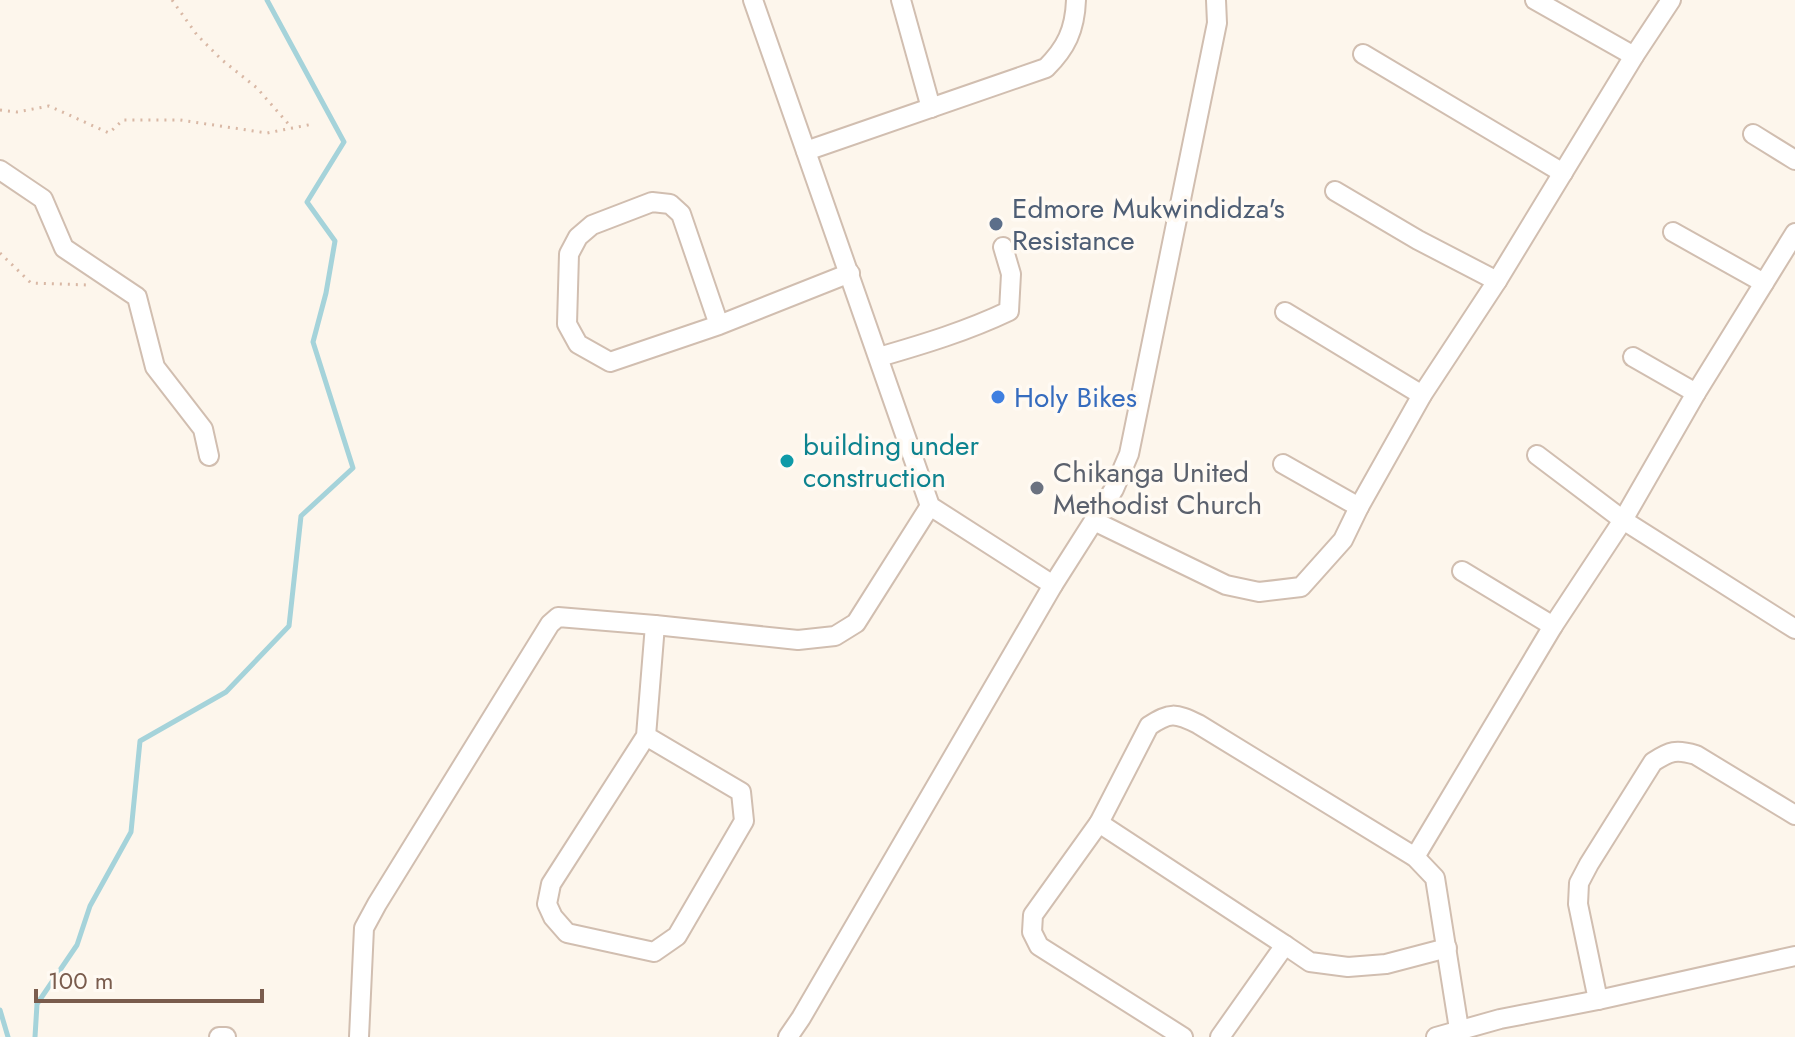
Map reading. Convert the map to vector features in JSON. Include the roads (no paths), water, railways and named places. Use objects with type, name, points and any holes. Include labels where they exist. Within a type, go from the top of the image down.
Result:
[{"type":"street","points":[[753,0],[930,506],[1053,585]]},
{"type":"street","points":[[901,0],[931,108]]},
{"type":"street","points":[[806,151],[1046,68],[1063,51],[1073,26],[1076,0]]},
{"type":"street","points":[[788,1037],[1053,585],[1114,489],[1129,454],[1217,23],[1216,0]]},
{"type":"street","points":[[1535,0],[1634,56]]},
{"type":"street","points":[[1094,521],[1226,585],[1259,592],[1301,587],[1343,540],[1422,395],[1497,281],[1671,0]]},
{"type":"street","points":[[1363,54],[1563,173]]},
{"type":"street","points":[[1753,134],[1795,160]]},
{"type":"street","points":[[0,170],[43,199],[64,248],[137,297],[155,367],[203,429],[209,456]]},
{"type":"street","points":[[1335,191],[1418,240],[1497,281]]},
{"type":"street","points":[[719,325],[681,214],[670,204],[652,202],[592,225],[578,237],[569,254],[567,324],[578,344],[610,362],[719,325],[850,273]]},
{"type":"street","points":[[1673,232],[1764,283]]},
{"type":"street","points":[[1415,857],[1795,233]]},
{"type":"street","points":[[879,357],[979,325],[1009,311],[1011,274],[1003,247]]},
{"type":"street","points":[[1285,312],[1422,395]]},
{"type":"street","points":[[1633,357],[1696,393]]},
{"type":"street","points":[[1537,455],[1623,520],[1795,629]]},
{"type":"street","points":[[1283,464],[1359,507]]},
{"type":"street","points":[[359,1037],[364,928],[550,624],[558,617],[798,640],[835,636],[856,623],[930,506]]},
{"type":"street","points":[[1462,571],[1553,626]]},
{"type":"street","points":[[646,736],[741,792],[744,821],[677,936],[654,952],[567,933],[553,917],[547,904],[551,884],[646,736],[655,625]]},
{"type":"street","points":[[1183,1037],[1039,946],[1032,932],[1033,915],[1099,823],[1149,726],[1163,717],[1180,715],[1415,857],[1435,878],[1459,1029]]},
{"type":"street","points":[[1598,1000],[1578,904],[1579,883],[1653,762],[1668,752],[1696,755],[1795,815]]},
{"type":"street","points":[[1099,823],[1310,962],[1348,967],[1386,964],[1447,948]]},
{"type":"street","points":[[1220,1037],[1285,945]]},
{"type":"street","points":[[1436,1037],[1500,1019],[1795,956]]},
{"type":"street","points":[[801,1018],[805,1037]]},
{"type":"street","points":[[219,1037],[226,1037]]},
{"type":"waterway","points":[[35,1037],[37,1004],[77,945],[90,906],[131,832],[140,741],[226,692],[289,626],[301,516],[353,468],[313,342],[335,241],[307,202],[344,142],[267,0]]},
{"type":"waterway","points":[[0,1010],[8,1037]]},
{"type":"place","name":"Edmore Mukwindidza's Resistance","points":[[996,224]]},
{"type":"place","name":"Holy Bikes","points":[[998,397]]},
{"type":"place","name":"building under construction","points":[[787,461]]},
{"type":"place","name":"Chikanga United Methodist Church","points":[[1037,488]]}]
